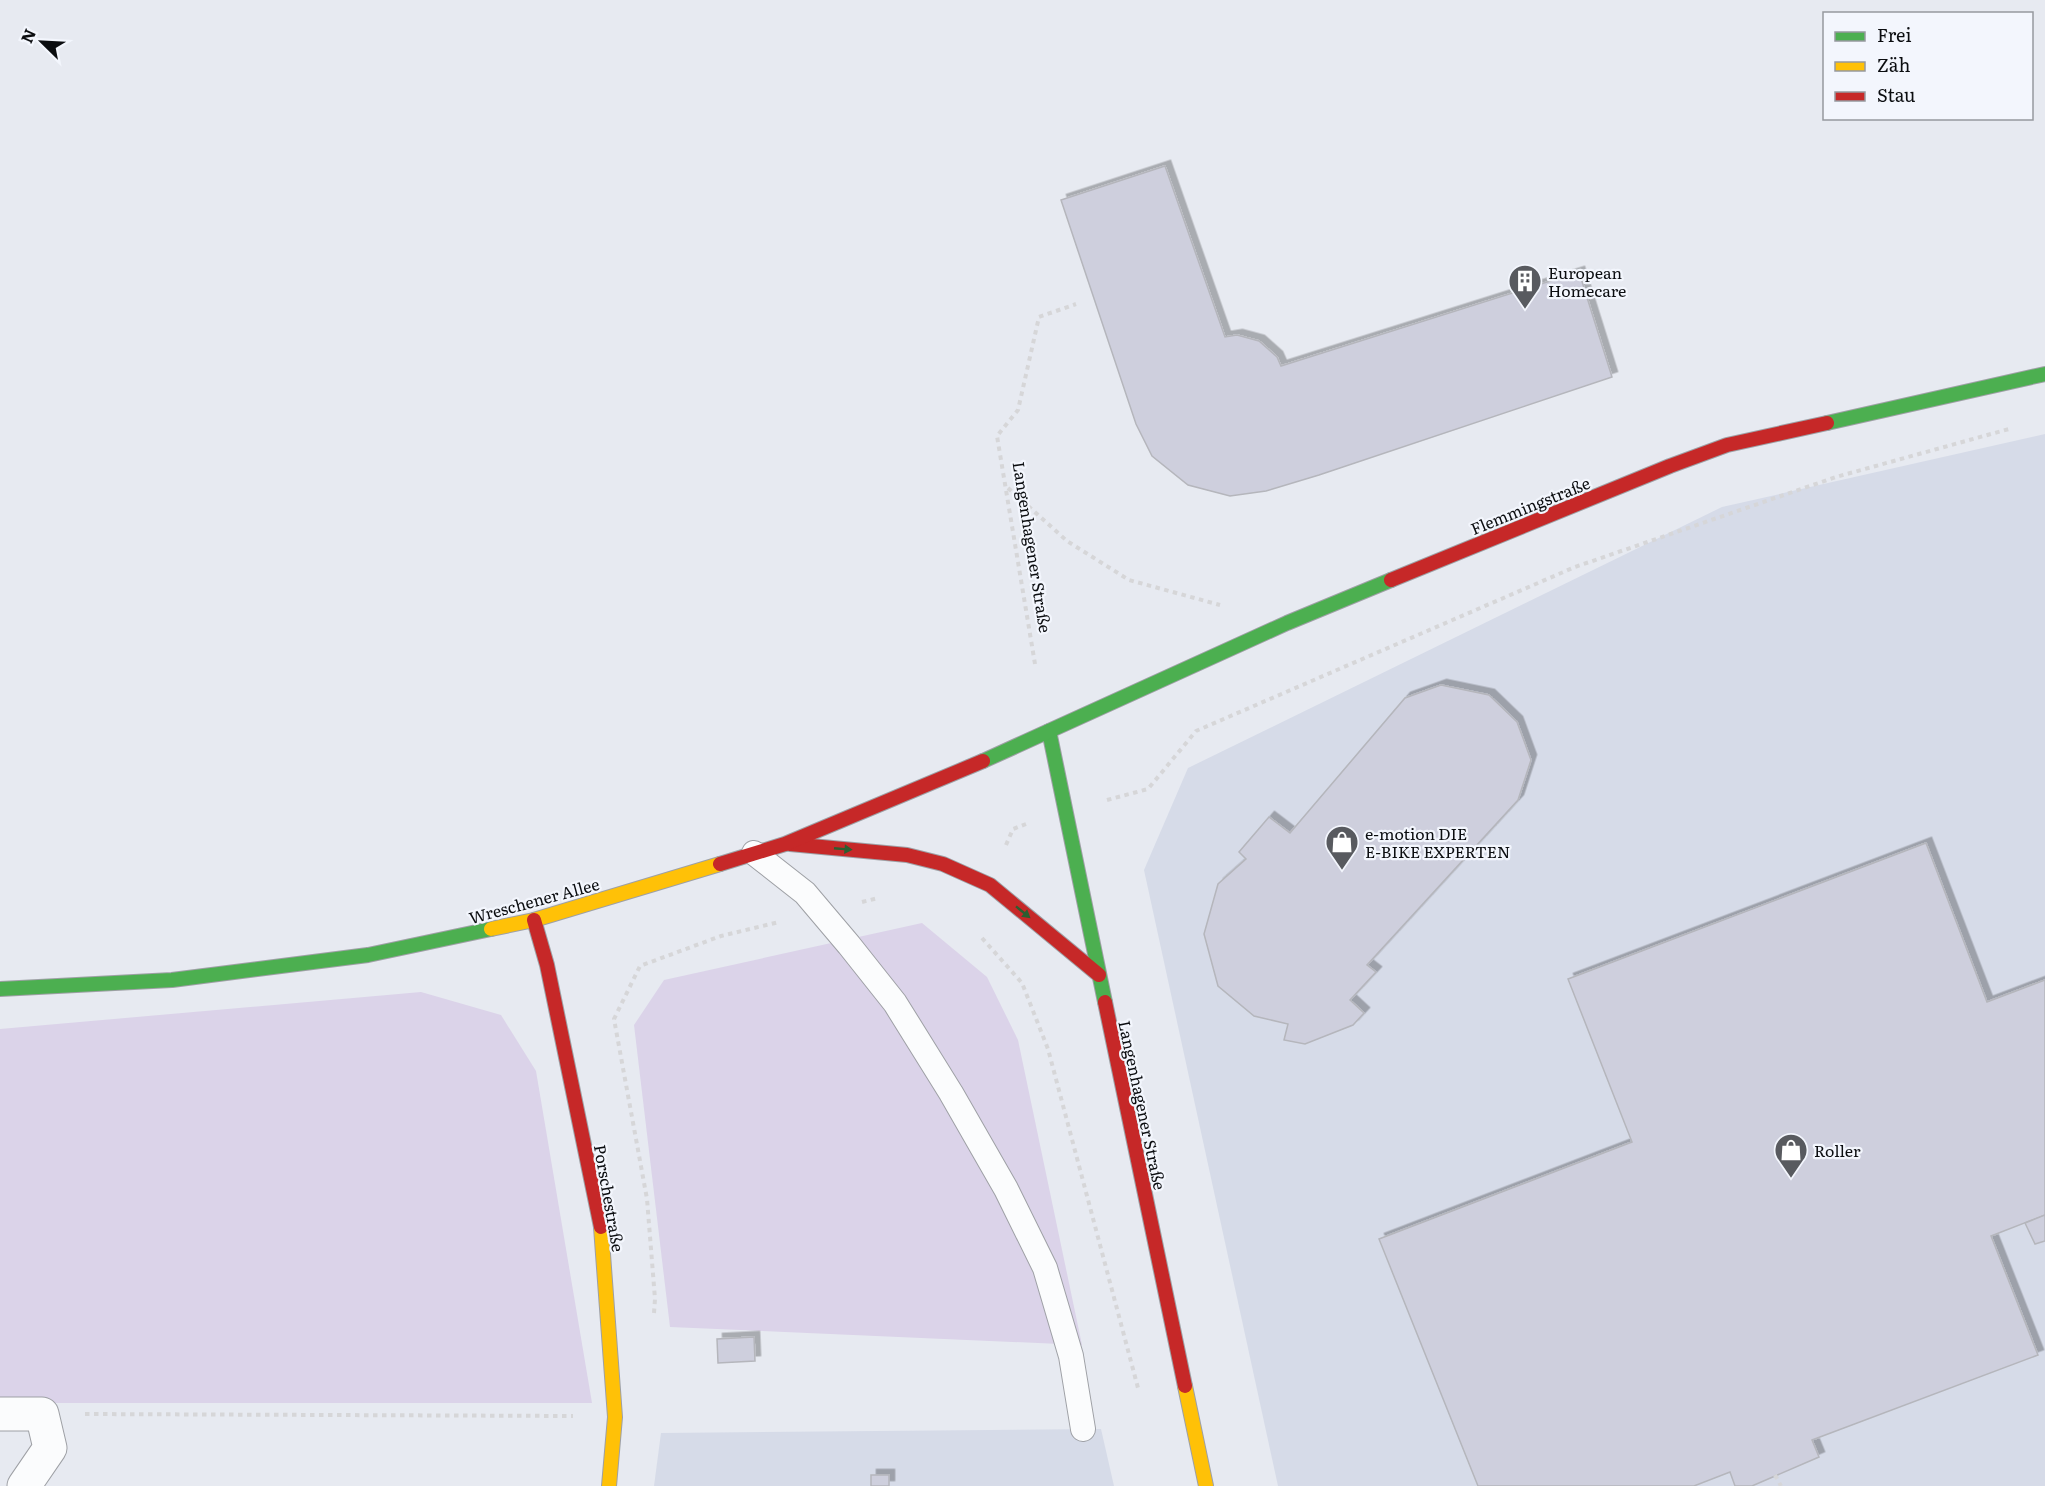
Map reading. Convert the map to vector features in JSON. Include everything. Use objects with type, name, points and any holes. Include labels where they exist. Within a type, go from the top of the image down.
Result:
[{"type":"street","name":"Flemmingstraße","points":[[1049,731],[1287,622],[1606,491],[1727,445],[2045,374]]},
{"type":"street","name":"Langenhagener Straße","points":[[1049,731],[1206,1486]]},
{"type":"street","name":"Wreschener Allee","points":[[0,989],[172,980],[345,958],[534,920],[785,844],[952,775],[1049,731]]},
{"type":"street","points":[[785,844],[907,855],[943,864],[990,885],[1099,975]]},
{"type":"street","name":"Porschestraße","points":[[534,920],[546,965],[602,1232],[615,1417],[609,1486]]},
{"type":"street","points":[[0,1414],[42,1414],[50,1448],[24,1486]]},
{"type":"lane","points":[[754,853],[805,893],[895,1003],[951,1093],[1006,1189],[1045,1268],[1071,1356],[1083,1429]]},
{"type":"path","name":"Langenhagener Straße","points":[[1035,664],[997,436],[1018,410],[1039,317],[1076,304]]},
{"type":"path","points":[[1139,1391],[1048,1049],[1022,983],[966,920],[990,885],[1013,829],[1066,811],[1148,789],[1196,731],[1575,567],[1836,477],[2011,429]]},
{"type":"path","points":[[1007,487],[1067,541],[1129,580],[1287,622]]},
{"type":"path","points":[[653,1322],[654,1299],[647,1199],[614,1018],[640,966],[721,936],[878,898],[890,900]]},
{"type":"path","points":[[42,1414],[615,1417]]},
{"type":"path","points":[[1776,1475],[1781,1486]]},
{"type":"shaded area","points":[[2045,434],[2045,1486],[1278,1486],[1144,870],[1188,768],[1722,507]]},
{"type":"shaded area","points":[[922,923],[987,977],[1018,1040],[1082,1345],[670,1327],[634,1025],[664,980]]},
{"type":"shaded area","points":[[421,992],[501,1015],[536,1071],[592,1403],[0,1403],[0,1029]]},
{"type":"shaded area","points":[[1101,1429],[1114,1486],[654,1486],[661,1433]]},
{"type":"building","name":"European Homecare","points":[[1165,166],[1225,337],[1237,335],[1259,341],[1277,357],[1281,366],[1579,272],[1612,377],[1266,491],[1230,496],[1188,485],[1152,456],[1136,424],[1061,200]]},
{"type":"building","name":"e-motion DIE E-BIKE EXPERTEN","points":[[1441,685],[1489,695],[1517,722],[1531,760],[1518,800],[1367,965],[1376,972],[1350,1000],[1364,1013],[1353,1025],[1305,1044],[1284,1040],[1288,1024],[1254,1016],[1218,986],[1204,934],[1218,884],[1246,859],[1239,852],[1269,817],[1290,833],[1405,698]]},
{"type":"building","name":"Roller","points":[[1926,843],[1987,1002],[2045,980],[2045,1215],[1991,1236],[2038,1355],[1812,1440],[1819,1457],[1752,1486],[1735,1486],[1730,1472],[1694,1486],[1478,1486],[1379,1239],[1632,1142],[1568,979]]},
{"type":"building","points":[[2045,1215],[2045,1241],[2035,1244],[2025,1223]]},
{"type":"building","points":[[754,1337],[755,1361],[718,1363],[717,1339]]},
{"type":"building","points":[[871,1475],[889,1475],[889,1486],[871,1486]]},
{"type":"traffic: fast","points":[[1827,423],[2045,374]]},
{"type":"traffic: fast","points":[[983,761],[1287,623],[1391,580]]},
{"type":"traffic: fast","points":[[1049,731],[1105,1002]]},
{"type":"traffic: fast","points":[[0,989],[172,980],[368,955],[491,929]]},
{"type":"traffic: slow","points":[[491,929],[534,920],[720,864]]},
{"type":"traffic: slow","points":[[601,1227],[615,1417],[609,1486]]},
{"type":"traffic: slow","points":[[1185,1386],[1206,1486]]},
{"type":"traffic: jam","points":[[1391,580],[1727,445],[1827,423]]},
{"type":"traffic: jam","points":[[720,864],[785,844],[983,761]]},
{"type":"traffic: jam","points":[[790,844],[907,855],[943,864],[990,885],[1099,975]]},
{"type":"traffic: jam","points":[[534,920],[547,965],[601,1227]]},
{"type":"traffic: jam","points":[[1105,1002],[1185,1386]]},
{"type":"place","name":"European Homecare","points":[[1525,310]]},
{"type":"place","name":"e-motion DIE E-BIKE EXPERTEN","points":[[1342,871]]},
{"type":"place","name":"Roller","points":[[1791,1179]]}]
